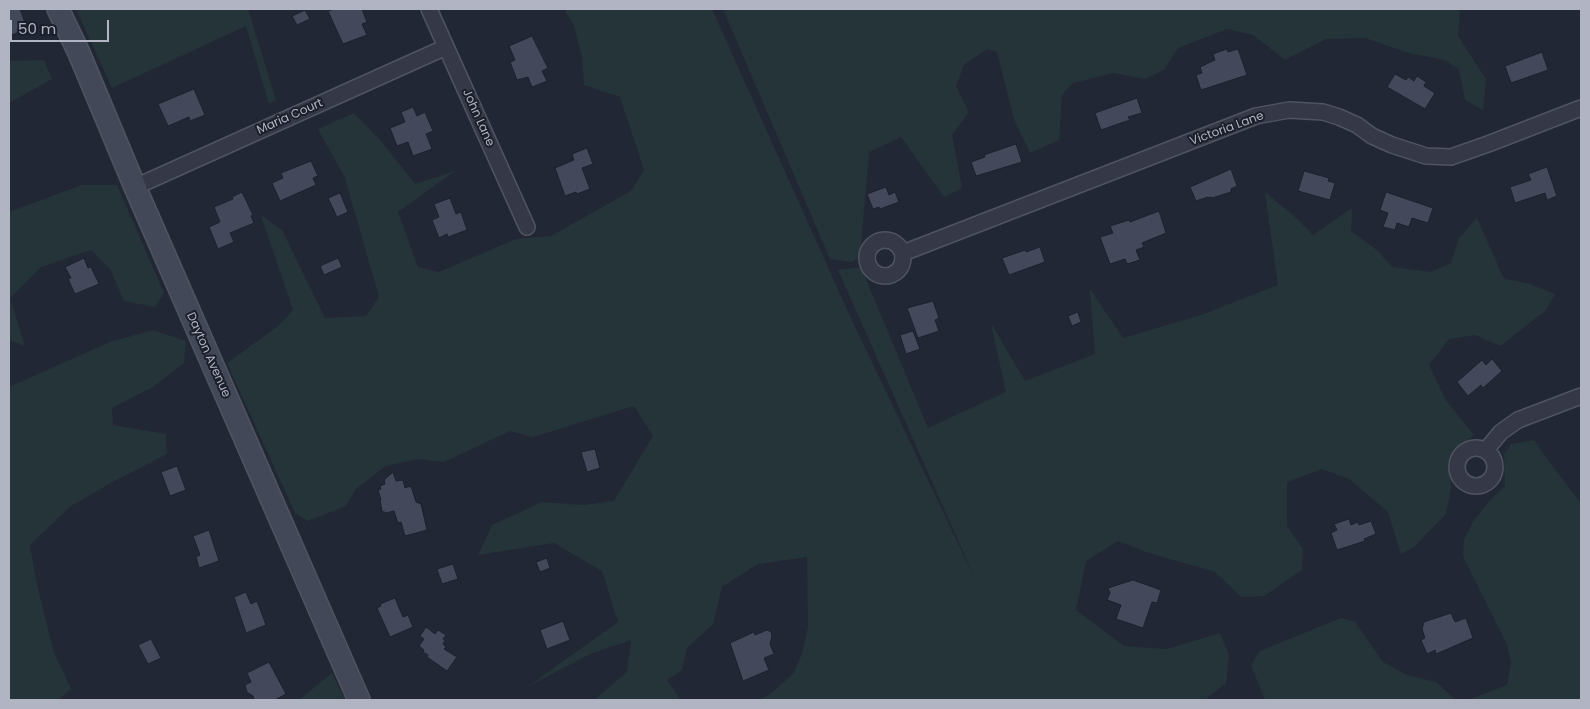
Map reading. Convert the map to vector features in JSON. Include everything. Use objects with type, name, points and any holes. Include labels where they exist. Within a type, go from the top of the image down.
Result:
[{"type":"street","name":"Dayton Avenue","points":[[58,9],[79,53],[135,187],[359,700]]},
{"type":"street","name":"John Lane","points":[[429,9],[527,228]]},
{"type":"street","name":"Maria Court","points":[[135,187],[446,47]]},
{"type":"street","name":"Victoria Lane","points":[[903,253],[1256,116],[1290,110],[1323,112],[1357,125],[1372,136],[1392,145],[1426,156],[1451,157],[1581,108]]},
{"type":"street","points":[[1486,450],[1501,432],[1518,420],[1581,396]]},
{"type":"shaded area","points":[[76,9],[248,9],[276,100],[269,104],[246,26],[112,88]]},
{"type":"shaded area","points":[[564,9],[712,9],[849,314],[977,583],[838,270],[861,267],[928,428],[1006,392],[991,323],[1025,381],[1095,354],[1090,289],[1123,338],[1201,315],[1278,285],[1265,192],[1313,235],[1352,208],[1351,231],[1378,251],[1392,267],[1431,272],[1451,263],[1459,238],[1477,218],[1504,279],[1527,283],[1555,294],[1545,311],[1500,346],[1475,335],[1449,339],[1429,365],[1445,399],[1474,435],[1459,447],[1450,465],[1451,489],[1446,514],[1414,547],[1401,554],[1388,512],[1349,479],[1322,469],[1287,482],[1287,526],[1303,549],[1302,570],[1264,596],[1241,597],[1215,572],[1146,552],[1118,541],[1086,561],[1076,610],[1124,646],[1167,649],[1220,633],[1229,655],[1226,683],[1205,700],[759,700],[769,695],[793,674],[802,654],[808,627],[807,557],[758,564],[722,587],[713,624],[687,648],[682,670],[667,680],[681,700],[594,700],[627,672],[631,640],[590,654],[527,687],[618,622],[602,571],[554,543],[478,555],[492,525],[542,502],[583,505],[614,501],[653,436],[634,406],[533,437],[510,431],[444,462],[418,459],[386,466],[356,489],[346,506],[308,521],[295,513],[227,363],[277,327],[293,310],[261,215],[282,230],[325,318],[366,316],[379,297],[345,178],[318,129],[354,113],[381,141],[415,184],[455,171],[398,212],[418,267],[439,272],[516,239],[551,236],[631,191],[644,170],[620,97],[584,85],[582,56],[574,26]]},
{"type":"shaded area","points":[[723,9],[1460,9],[1458,36],[1486,79],[1483,110],[1465,100],[1459,69],[1444,60],[1409,53],[1365,38],[1326,39],[1285,60],[1253,35],[1227,29],[1178,48],[1164,70],[1145,79],[1113,73],[1073,83],[1062,95],[1059,140],[1030,153],[1014,119],[997,52],[987,49],[964,65],[956,86],[969,112],[952,135],[962,188],[944,197],[901,137],[869,152],[860,257],[852,262],[830,259]]},
{"type":"shaded area","points":[[44,60],[52,79],[9,103],[9,61]]},
{"type":"shaded area","points":[[82,185],[117,185],[164,293],[155,307],[124,301],[110,269],[91,250],[41,267],[10,298],[25,346],[9,340],[9,212]]},
{"type":"shaded area","points":[[153,330],[186,341],[184,363],[153,387],[112,408],[113,425],[166,434],[167,454],[71,506],[30,545],[36,580],[53,650],[71,689],[58,700],[9,700],[9,387],[110,342]]},
{"type":"shaded area","points":[[1534,440],[1581,503],[1581,700],[1468,700],[1507,685],[1511,662],[1507,644],[1463,556],[1464,540],[1473,522],[1489,501],[1505,486],[1504,454],[1511,444]]},
{"type":"shaded area","points":[[1341,618],[1355,622],[1383,662],[1407,675],[1436,682],[1456,700],[1265,700],[1251,665],[1260,651]]},
{"type":"shaded area","points":[[332,673],[345,700],[299,700]]},
{"type":"building","points":[[9,9],[20,9],[26,25],[21,27],[22,31],[9,36]]},
{"type":"building","points":[[334,9],[362,9],[367,22],[362,24],[367,35],[343,44],[328,11]]},
{"type":"building","points":[[305,10],[310,19],[297,25],[292,16]]},
{"type":"building","points":[[532,36],[548,68],[542,71],[547,81],[532,87],[528,77],[517,80],[510,62],[515,60],[509,46]]},
{"type":"building","points":[[1227,49],[1228,52],[1238,49],[1247,75],[1201,90],[1196,75],[1202,73],[1200,67],[1215,60],[1213,54]]},
{"type":"building","points":[[1542,52],[1548,70],[1511,83],[1505,66]]},
{"type":"building","points":[[1395,74],[1406,80],[1408,77],[1414,81],[1417,76],[1426,82],[1424,86],[1435,93],[1425,109],[1387,87]]},
{"type":"building","points":[[194,89],[205,115],[190,121],[189,117],[168,126],[158,104]]},
{"type":"building","points":[[1137,98],[1142,113],[1128,117],[1130,120],[1101,130],[1095,113]]},
{"type":"building","points":[[413,107],[417,116],[425,112],[433,131],[426,134],[432,149],[413,156],[408,142],[397,146],[390,128],[405,122],[401,112]]},
{"type":"building","points":[[1016,144],[1022,162],[976,176],[971,162],[985,157],[984,155]]},
{"type":"building","points":[[587,148],[593,164],[582,168],[590,189],[565,196],[555,168],[574,160],[572,154]]},
{"type":"building","points":[[311,161],[318,176],[313,178],[316,185],[280,201],[272,183],[283,178],[281,173]]},
{"type":"building","points":[[1547,167],[1557,196],[1547,200],[1545,193],[1515,203],[1510,187],[1531,180],[1528,174]]},
{"type":"building","points":[[1231,169],[1237,186],[1231,189],[1231,192],[1196,201],[1190,187]]},
{"type":"building","points":[[1304,171],[1329,178],[1328,181],[1335,183],[1330,200],[1298,191]]},
{"type":"building","points":[[886,187],[889,195],[895,192],[899,202],[880,209],[879,207],[873,209],[867,194]]},
{"type":"building","points":[[242,192],[253,215],[251,216],[254,223],[230,233],[234,242],[218,249],[209,227],[220,222],[214,207],[233,199],[232,197]]},
{"type":"building","points":[[1386,192],[1433,208],[1428,223],[1412,218],[1409,227],[1397,223],[1395,230],[1383,227],[1388,213],[1380,210]]},
{"type":"building","points":[[340,193],[348,212],[337,217],[328,198]]},
{"type":"building","points":[[450,198],[456,214],[461,212],[467,230],[448,237],[447,234],[439,238],[432,220],[439,217],[434,204]]},
{"type":"building","points":[[1159,211],[1166,233],[1142,243],[1144,247],[1136,250],[1140,260],[1127,264],[1125,259],[1110,264],[1100,237],[1113,233],[1110,226],[1129,220],[1130,222]]},
{"type":"building","points":[[1040,247],[1045,262],[1009,275],[1002,258]]},
{"type":"building","points":[[84,258],[88,268],[91,267],[99,284],[75,294],[68,279],[71,278],[65,267]]},
{"type":"building","points":[[338,258],[342,267],[324,275],[320,266]]},
{"type":"building","points":[[933,301],[939,318],[935,320],[939,331],[918,338],[907,308]]},
{"type":"building","points":[[1078,312],[1081,322],[1072,326],[1068,316]]},
{"type":"building","points":[[913,331],[920,349],[906,354],[900,335]]},
{"type":"building","points":[[1492,359],[1502,371],[1483,388],[1481,385],[1468,396],[1457,382],[1482,360],[1486,365]]},
{"type":"building","points":[[595,449],[600,468],[587,472],[581,452]]},
{"type":"building","points":[[177,466],[186,490],[170,496],[161,472]]},
{"type":"building","points":[[393,472],[396,481],[403,480],[405,488],[410,486],[416,502],[421,504],[427,530],[405,536],[401,522],[398,523],[394,511],[386,513],[382,511],[378,490],[381,489],[380,486],[385,484],[384,480]]},
{"type":"building","points":[[1349,519],[1351,525],[1358,522],[1359,525],[1371,521],[1376,534],[1364,539],[1365,541],[1337,550],[1331,533],[1337,530],[1334,524]]},
{"type":"building","points":[[209,530],[219,561],[199,568],[196,557],[200,555],[193,536]]},
{"type":"building","points":[[547,558],[550,568],[540,572],[536,562]]},
{"type":"building","points":[[453,564],[458,579],[442,584],[437,569]]},
{"type":"building","points":[[1133,580],[1161,590],[1157,603],[1152,602],[1143,628],[1116,619],[1121,605],[1107,600],[1110,593],[1108,588]]},
{"type":"building","points":[[246,592],[251,604],[257,601],[266,625],[246,633],[234,597]]},
{"type":"building","points":[[395,598],[403,617],[408,615],[413,627],[390,637],[377,608],[381,606],[380,604]]},
{"type":"building","points":[[1451,613],[1455,622],[1466,618],[1473,638],[1436,654],[1435,650],[1427,654],[1421,640],[1425,638],[1422,629],[1424,622]]},
{"type":"building","points":[[563,621],[570,640],[547,649],[540,630]]},
{"type":"building","points":[[426,627],[435,634],[438,630],[446,635],[443,639],[445,640],[443,644],[446,647],[444,649],[457,657],[447,671],[427,657],[428,655],[419,646],[424,639],[420,636]]},
{"type":"building","points":[[767,630],[771,632],[770,644],[774,654],[764,658],[769,670],[743,681],[730,643],[754,632],[755,635]]},
{"type":"building","points":[[151,639],[161,658],[148,664],[138,645]]},
{"type":"building","points":[[269,662],[286,694],[275,700],[254,700],[253,696],[247,692],[245,685],[251,682],[247,673]]}]
